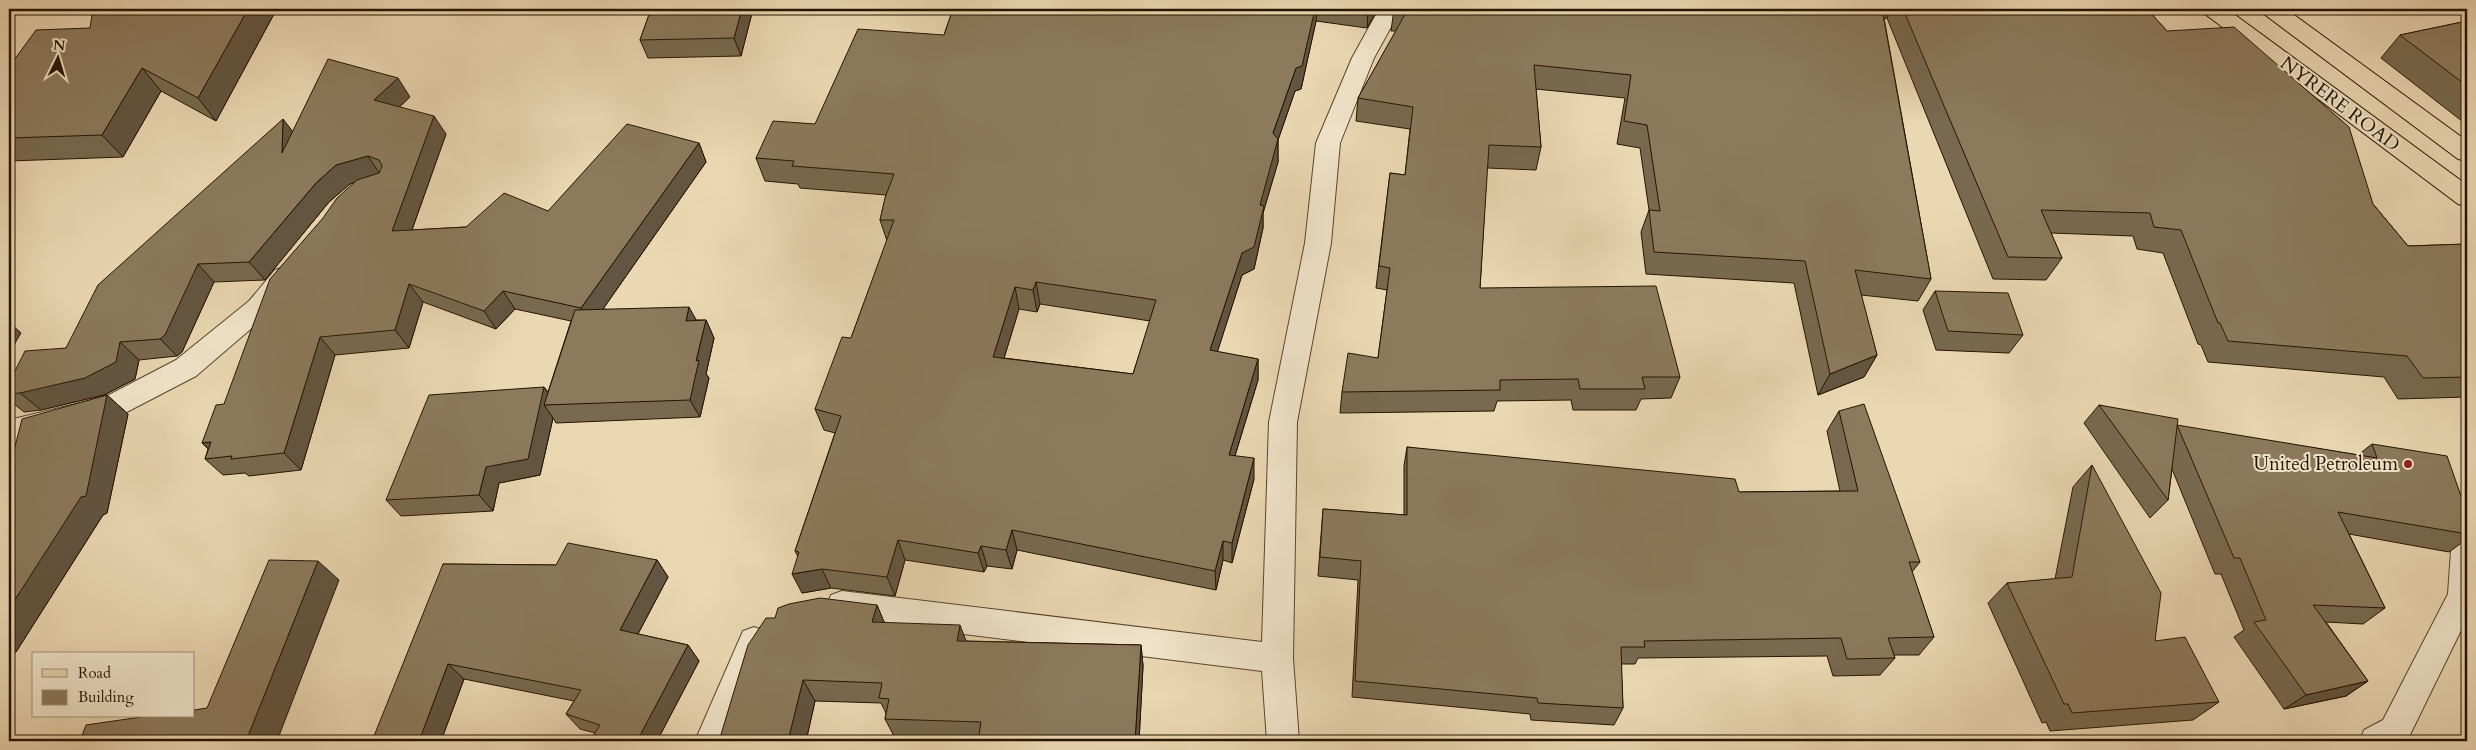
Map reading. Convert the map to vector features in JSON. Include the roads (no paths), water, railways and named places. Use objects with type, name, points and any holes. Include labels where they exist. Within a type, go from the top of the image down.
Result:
[{"type":"main road","name":"NYRERE ROAD","points":[[2272,9],[2467,153]]},
{"type":"main road","name":"NYRERE ROAD","points":[[2217,10],[2467,198]]},
{"type":"street","points":[[1283,741],[1277,658],[1283,422],[1318,243],[1328,143],[1363,58],[1390,9]]},
{"type":"street","points":[[9,432],[111,406],[186,368],[258,308],[302,257]]},
{"type":"street","points":[[2376,741],[2395,731],[2463,594],[2467,536]]},
{"type":"street","points":[[813,605],[831,604],[1277,658]]},
{"type":"street","points":[[711,741],[755,638],[764,627],[773,622]]},
{"type":"place","name":"United Petroleum","points":[[2408,464]]}]
